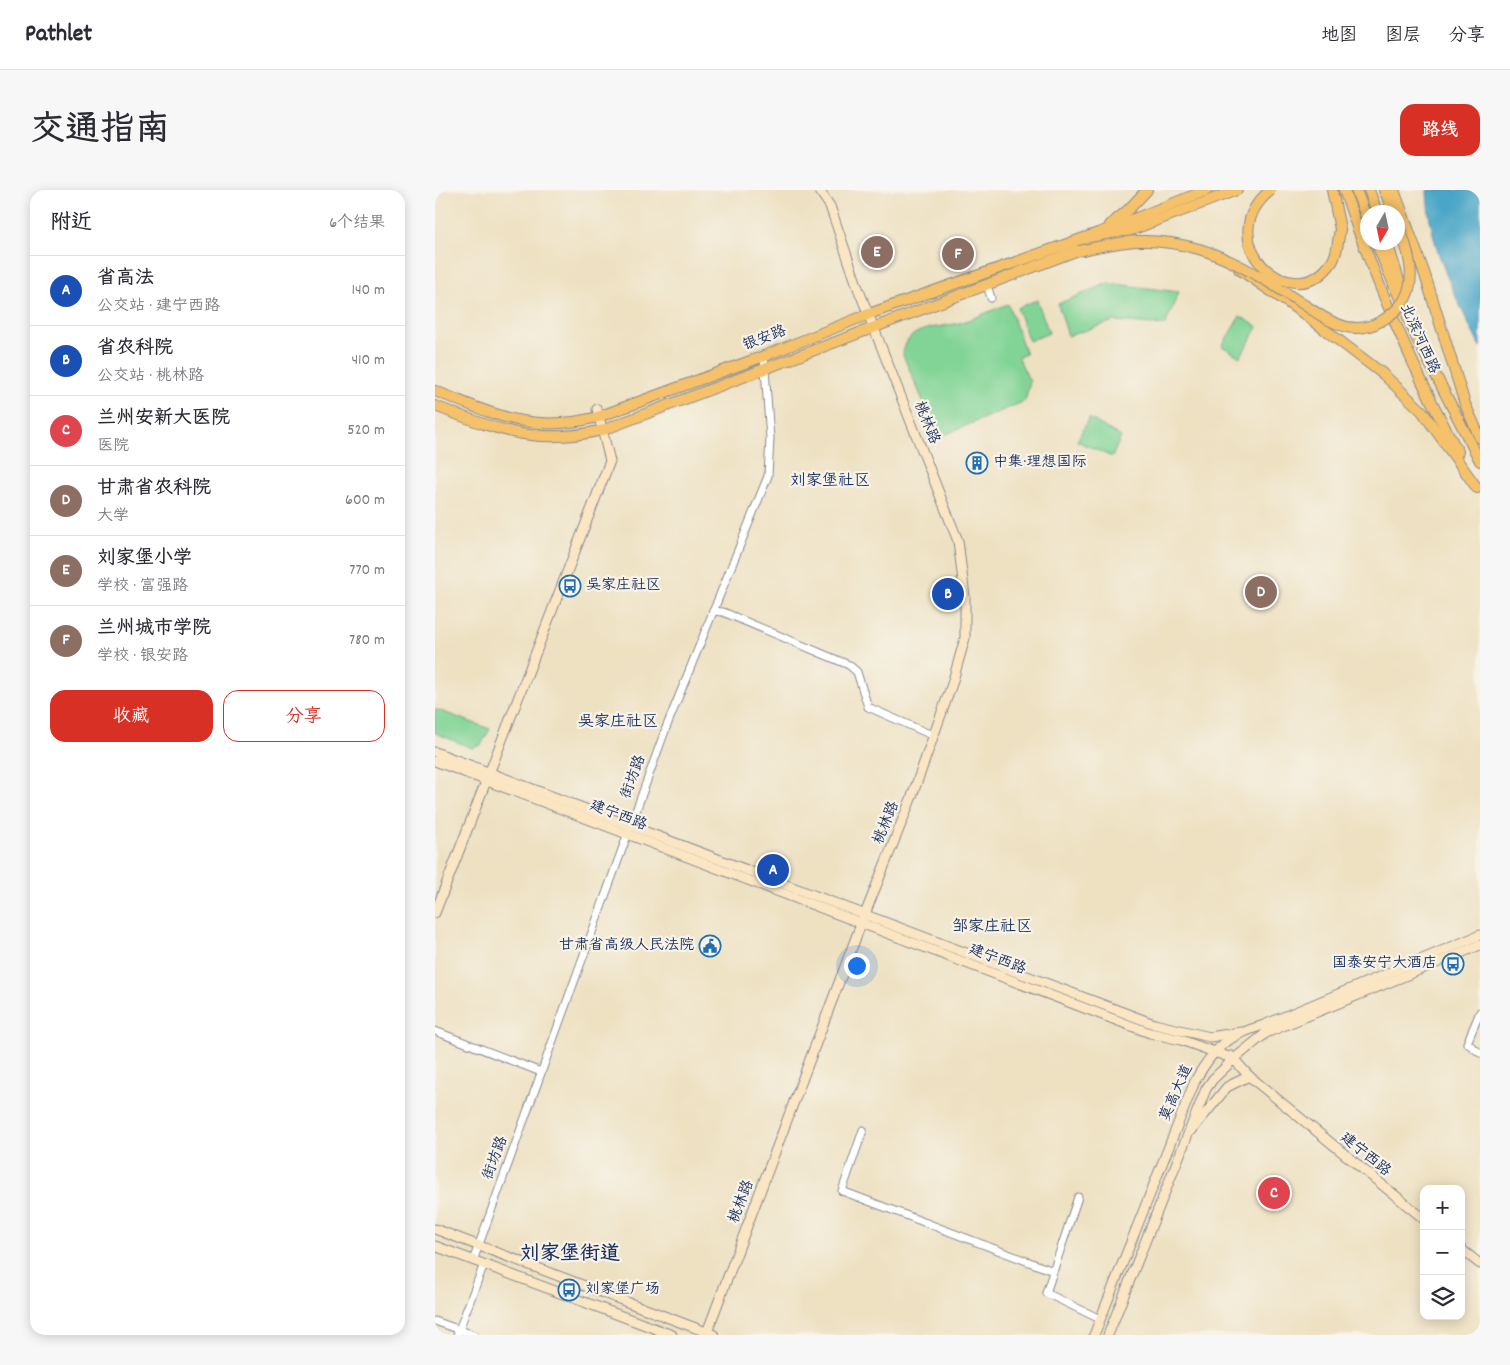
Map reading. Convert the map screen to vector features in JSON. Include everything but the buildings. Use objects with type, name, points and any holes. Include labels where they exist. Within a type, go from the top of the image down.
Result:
[{"type":"main road","name":"桃林路","points":[[709,1334],[863,920],[934,736],[965,638],[965,597],[957,541],[873,327],[829,206],[819,190]]},
{"type":"main road","points":[[1101,232],[1129,209],[1147,190]]},
{"type":"main road","name":"银安路","points":[[435,392],[505,418],[540,424],[571,424],[764,356],[869,314],[1101,232],[1207,190]]},
{"type":"main road","points":[[1079,251],[1237,190]]},
{"type":"main road","points":[[1271,190],[1253,210],[1248,229],[1250,248],[1260,266],[1275,278],[1295,283],[1308,281],[1321,273],[1332,261],[1340,229],[1332,190]]},
{"type":"main road","points":[[1356,190],[1362,205]]},
{"type":"main road","points":[[1369,190],[1374,205]]},
{"type":"main road","points":[[1384,190],[1390,205]]},
{"type":"main road","points":[[1394,190],[1437,314],[1465,404],[1480,438]]},
{"type":"main road","name":"北滨河西路","points":[[1344,192],[1370,265],[1408,353],[1478,492]]},
{"type":"main road","points":[[1079,251],[1124,241],[1149,240],[1201,250],[1265,280],[1328,319],[1347,327],[1369,327],[1388,318],[1403,304],[1411,284],[1405,240]]},
{"type":"main road","name":"北滨河西路","points":[[1380,250],[1417,339],[1480,461]]},
{"type":"main road","points":[[1389,250],[1417,339]]},
{"type":"main road","name":"银安路","points":[[435,406],[507,432],[533,437],[563,437],[603,430],[1079,251]]},
{"type":"main road","points":[[1225,260],[1307,316],[1367,362],[1422,411],[1478,492]]},
{"type":"main road","points":[[435,913],[610,461],[598,413]]},
{"type":"main road","name":"建宁西路","points":[[435,752],[488,777]]},
{"type":"main road","name":"建宁西路","points":[[435,761],[488,777],[630,831],[1150,1033],[1217,1048],[1234,1059],[1249,1076],[1420,1216]]},
{"type":"main road","name":"建宁西路","points":[[863,920],[1154,1024],[1210,1036],[1241,1032]]},
{"type":"main road","name":"莫高大道","points":[[1094,1335],[1195,1081],[1217,1048],[1241,1032],[1264,1025],[1480,935]]},
{"type":"main road","name":"莫高大道","points":[[1108,1335],[1206,1089],[1213,1079],[1234,1059],[1267,1034],[1480,945]]},
{"type":"main road","name":"建宁西路","points":[[1210,1036],[1217,1048]]},
{"type":"main road","points":[[1188,1135],[1227,1087],[1249,1076]]},
{"type":"main road","points":[[435,1229],[709,1334]]},
{"type":"main road","points":[[435,1246],[672,1335]]},
{"type":"main road","points":[[1465,1252],[1480,1264]]},
{"type":"street","points":[[987,285],[991,298]]},
{"type":"street","name":"街坊路","points":[[473,1260],[669,719],[768,476],[770,438],[764,356]]},
{"type":"street","points":[[713,611],[723,612],[849,665],[857,672],[868,707],[934,736]]},
{"type":"street","points":[[1480,1012],[1467,1043],[1480,1053]]},
{"type":"street","points":[[435,1030],[541,1072]]},
{"type":"street","points":[[863,1130],[842,1191],[1053,1271]]},
{"type":"street","points":[[1079,1197],[1046,1293],[1100,1319]]},
{"type":"street","points":[[458,1332],[484,1264]]},
{"type":"street","points":[[435,1321],[458,1332],[474,1335]]},
{"type":"green space","points":[[1108,283],[1179,292],[1165,325],[1114,321],[1068,336],[1058,304]]},
{"type":"green space","points":[[1037,300],[1049,333],[1029,341],[1017,308]]},
{"type":"green space","points":[[1008,304],[1026,354],[1018,357],[1030,382],[1025,401],[939,437],[903,355],[905,345],[910,338],[924,330],[959,323]]},
{"type":"green space","points":[[1240,316],[1258,327],[1240,357],[1222,346]]},
{"type":"green space","points":[[1089,418],[1121,437],[1112,457],[1077,441]]},
{"type":"green space","points":[[435,709],[490,729],[481,745],[472,748],[435,733]]},
{"type":"water","points":[[1427,190],[1480,190],[1480,347],[1453,291],[1438,251],[1432,231]]},
{"type":"place","name":"刘家堡小学","points":[[877,252]]},
{"type":"place","name":"兰州城市学院","points":[[958,254]]},
{"type":"place","name":"中集·理想国际","points":[[977,463]]},
{"type":"place","name":"吴家庄社区","points":[[570,586]]},
{"type":"place","name":"甘肃省农科院","points":[[1261,592]]},
{"type":"place","name":"省农科院","points":[[948,594]]},
{"type":"place","name":"省高法","points":[[773,870]]},
{"type":"place","name":"甘肃省高级人民法院","points":[[710,946]]},
{"type":"place","name":"国泰安宁大酒店","points":[[1453,964]]},
{"type":"place","name":"兰州安新大医院","points":[[1274,1193]]},
{"type":"place","name":"刘家堡广场","points":[[569,1290]]},
{"type":"district","name":"刘家堡社区","points":[[830,481]]},
{"type":"district","name":"吴家庄社区","points":[[618,722]]},
{"type":"district","name":"邹家庄社区","points":[[992,927]]},
{"type":"district","name":"刘家堡街道","points":[[570,1255]]}]
